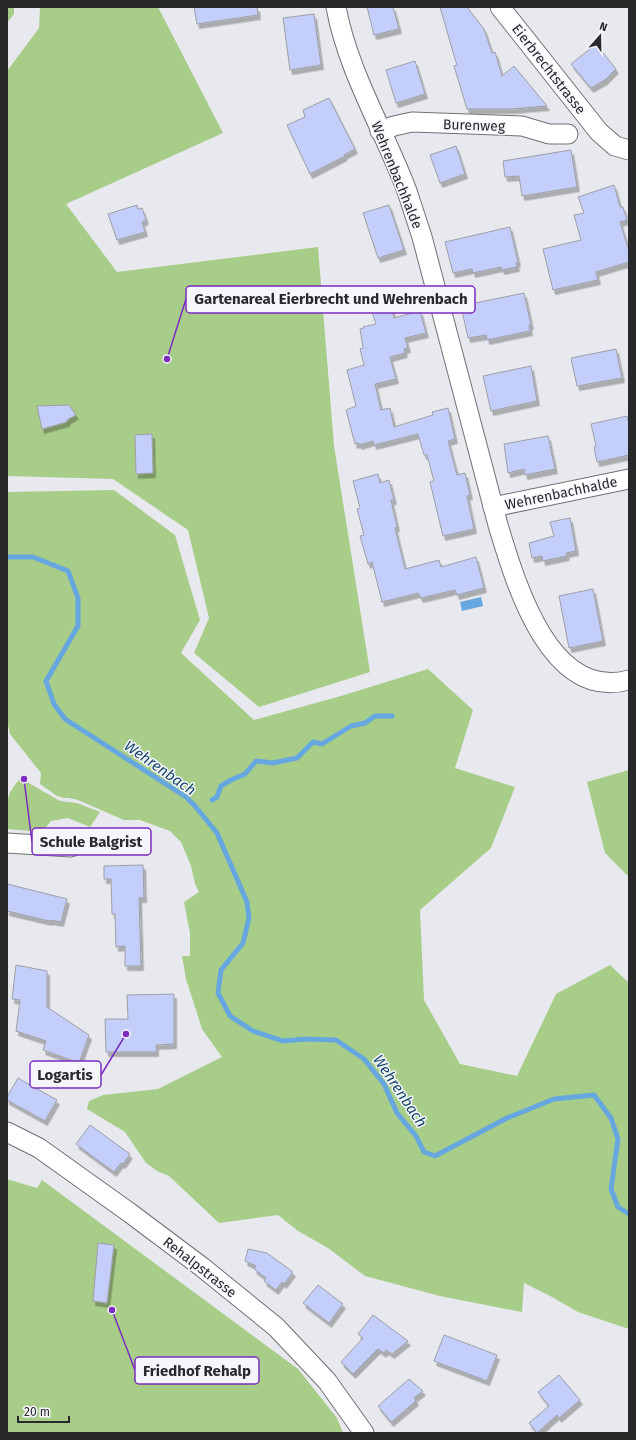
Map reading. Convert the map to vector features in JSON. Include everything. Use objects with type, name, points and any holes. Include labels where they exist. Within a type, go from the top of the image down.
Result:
[{"type":"street","name":"Wehrenbachhalde","points":[[336,7],[345,42],[380,131],[406,191],[422,237],[493,507],[524,602],[543,638],[566,665],[576,673],[588,679],[602,683],[617,683],[629,680]]},
{"type":"street","name":"Eierbrechtstrasse","points":[[500,7],[599,132],[614,146],[629,150]]},
{"type":"street","name":"Burenweg","points":[[380,131],[412,122],[522,126],[548,134],[568,134]]},
{"type":"street","name":"Wehrenbachhalde","points":[[493,507],[629,479]]},
{"type":"street","points":[[7,843],[71,846]]},
{"type":"street","name":"Rehalpstrasse","points":[[7,1132],[39,1148],[130,1213],[202,1267],[276,1327],[327,1381],[364,1433]]},
{"type":"green space","points":[[7,7],[14,7],[14,14],[7,23]]},
{"type":"green space","points":[[40,7],[158,7],[223,133],[66,204],[117,272],[318,247],[334,446],[370,672],[259,707],[194,653],[209,618],[188,530],[113,479],[7,476],[7,71],[39,28]]},
{"type":"green space","points":[[114,490],[175,535],[200,620],[181,653],[254,720],[341,696],[428,669],[473,710],[455,768],[515,787],[491,848],[420,910],[424,1000],[460,1064],[517,1076],[556,994],[610,965],[629,983],[629,1329],[578,1312],[524,1283],[522,1312],[440,1296],[365,1276],[328,1248],[298,1231],[278,1215],[219,1223],[169,1176],[157,1171],[146,1163],[125,1132],[87,1109],[89,1101],[103,1095],[158,1089],[222,1057],[202,1029],[186,979],[182,956],[190,956],[190,933],[184,902],[199,892],[195,884],[191,866],[181,842],[170,831],[140,820],[124,820],[78,800],[57,796],[40,784],[41,773],[10,734],[7,720],[7,492]]},
{"type":"green space","points":[[629,770],[629,877],[605,853],[587,782]]},
{"type":"green space","points":[[20,778],[60,801],[77,803],[100,812],[90,827],[68,818],[51,821],[42,832],[7,829],[7,802],[10,792]]},
{"type":"green space","points":[[7,1179],[37,1188],[42,1180],[298,1369],[337,1418],[343,1433],[7,1433]]},
{"type":"water","points":[[481,597],[483,606],[462,611],[460,602]]},
{"type":"building","points":[[194,7],[257,7],[258,15],[197,24]]},
{"type":"building","points":[[367,7],[393,7],[399,29],[374,35]]},
{"type":"building","points":[[440,7],[467,7],[484,29],[492,53],[495,52],[502,76],[514,66],[547,106],[512,109],[467,109],[454,66],[457,65]]},
{"type":"building","points":[[314,14],[321,65],[290,70],[283,18]]},
{"type":"building","points":[[596,44],[616,69],[605,80],[591,88],[571,64]]},
{"type":"building","points":[[415,61],[425,94],[396,103],[386,70]]},
{"type":"building","points":[[329,98],[355,149],[344,155],[345,156],[310,174],[287,125],[305,117],[303,110]]},
{"type":"building","points":[[456,146],[465,174],[440,183],[430,155]]},
{"type":"building","points":[[571,150],[577,187],[522,196],[519,176],[505,177],[503,161]]},
{"type":"building","points":[[614,185],[620,207],[623,207],[627,220],[620,222],[629,251],[629,262],[596,272],[598,280],[553,290],[543,249],[581,240],[574,215],[584,213],[578,197]]},
{"type":"building","points":[[137,205],[138,209],[142,208],[146,220],[142,222],[145,232],[117,240],[108,214]]},
{"type":"building","points":[[389,205],[404,250],[378,258],[363,213]]},
{"type":"building","points":[[510,227],[518,262],[516,263],[517,267],[502,270],[501,267],[473,273],[472,269],[453,273],[445,242]]},
{"type":"building","points":[[524,293],[531,325],[529,325],[530,331],[487,340],[486,335],[468,338],[461,306]]},
{"type":"building","points":[[391,304],[394,318],[420,311],[426,333],[405,338],[408,348],[404,349],[405,353],[390,357],[396,379],[375,384],[381,410],[390,408],[394,427],[433,415],[432,412],[448,408],[455,439],[448,441],[457,475],[465,473],[470,495],[467,496],[474,529],[443,536],[430,482],[434,481],[427,455],[424,455],[418,434],[374,445],[373,441],[359,445],[359,443],[355,444],[346,410],[356,406],[347,370],[364,365],[360,349],[363,348],[360,329],[376,324],[371,308]]},
{"type":"building","points":[[616,349],[622,378],[577,386],[571,358]]},
{"type":"building","points":[[531,366],[537,401],[491,411],[483,376]]},
{"type":"building","points":[[69,405],[76,415],[67,420],[67,422],[42,429],[37,406]]},
{"type":"building","points":[[627,416],[629,424],[629,455],[597,462],[594,447],[596,446],[591,424]]},
{"type":"building","points":[[152,434],[153,473],[136,474],[135,435]]},
{"type":"building","points":[[548,436],[555,469],[525,475],[524,469],[508,473],[504,444]]},
{"type":"building","points":[[378,474],[380,483],[389,480],[394,500],[391,500],[397,527],[395,528],[405,569],[439,560],[441,567],[476,557],[484,588],[457,595],[455,590],[421,598],[418,593],[382,602],[372,562],[368,564],[360,536],[364,535],[357,509],[360,508],[353,481]]},
{"type":"building","points":[[570,518],[576,551],[566,553],[567,556],[543,561],[542,556],[532,558],[529,543],[554,536],[550,522]]},
{"type":"building","points":[[593,589],[603,641],[569,648],[559,596]]},
{"type":"building","points":[[143,865],[144,898],[139,898],[141,966],[125,966],[125,946],[116,947],[115,914],[112,914],[111,879],[104,879],[104,866]]},
{"type":"building","points":[[7,884],[67,899],[61,922],[49,921],[7,911]]},
{"type":"building","points":[[16,965],[47,971],[47,1007],[89,1035],[79,1063],[43,1050],[46,1041],[16,1031],[20,1000],[12,999]]},
{"type":"building","points":[[174,994],[174,1044],[156,1045],[156,1052],[106,1052],[105,1019],[128,1019],[127,995]]},
{"type":"building","points":[[18,1078],[57,1100],[45,1121],[7,1100],[7,1097]]},
{"type":"building","points":[[90,1125],[130,1154],[123,1164],[121,1163],[114,1172],[76,1144]]},
{"type":"building","points":[[98,1243],[114,1245],[107,1303],[93,1301]]},
{"type":"building","points":[[248,1249],[267,1253],[293,1272],[284,1284],[282,1282],[276,1290],[264,1281],[266,1278],[254,1269],[256,1266],[245,1261]]},
{"type":"building","points":[[318,1285],[343,1304],[329,1323],[303,1303]]},
{"type":"building","points":[[373,1315],[408,1341],[392,1354],[386,1350],[384,1353],[378,1349],[353,1374],[341,1362],[363,1338],[358,1334]]},
{"type":"building","points":[[444,1335],[497,1355],[487,1381],[434,1361]]},
{"type":"building","points":[[559,1375],[580,1400],[559,1418],[557,1415],[537,1433],[529,1423],[549,1406],[538,1392]]},
{"type":"building","points":[[409,1379],[423,1391],[414,1398],[416,1401],[391,1422],[378,1406]]},
{"type":"waterway","name":"Wehrenbach","points":[[7,557],[33,557],[68,571],[78,598],[78,626],[46,681],[54,704],[65,719],[186,797],[217,833],[247,902],[249,918],[243,943],[221,970],[218,993],[230,1016],[253,1031],[283,1041],[306,1039],[336,1040],[364,1059],[384,1084],[397,1113],[416,1136],[424,1152],[435,1156],[507,1118],[554,1099],[594,1095],[611,1118],[618,1139],[611,1189],[618,1207],[629,1214]]},
{"type":"waterway","points":[[212,800],[217,797],[221,786],[245,774],[256,761],[273,763],[297,758],[313,742],[322,744],[351,726],[365,723],[375,716],[392,716]]},
{"type":"place","name":"Gartenareal Eierbrecht und Wehrenbach","points":[[167,359]]},
{"type":"place","name":"Schule Balgrist","points":[[24,779]]},
{"type":"place","name":"Logartis","points":[[126,1034]]},
{"type":"place","name":"Friedhof Rehalp","points":[[112,1310]]}]
